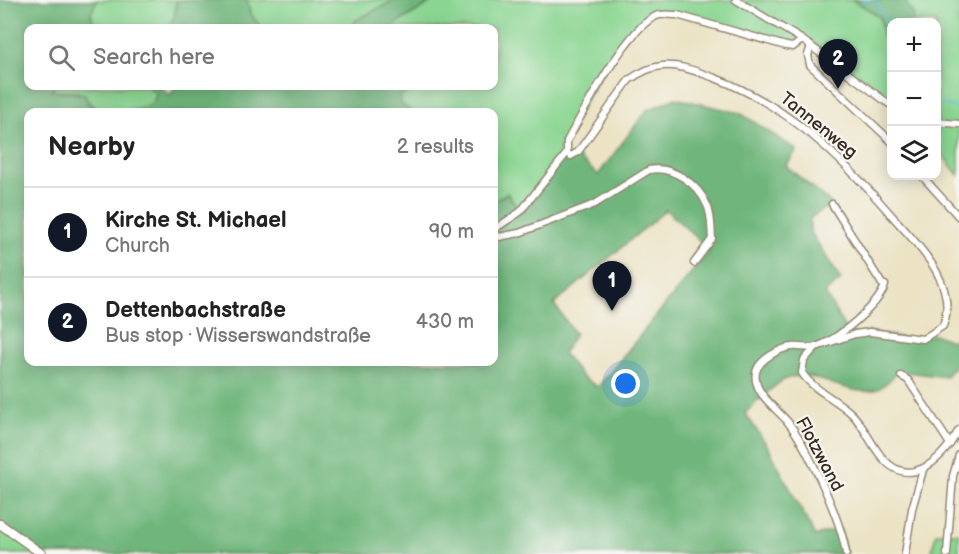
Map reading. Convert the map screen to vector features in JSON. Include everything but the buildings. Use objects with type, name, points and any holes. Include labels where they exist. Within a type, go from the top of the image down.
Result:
[{"type":"street","points":[[736,0],[802,40],[887,103]]},
{"type":"street","points":[[498,226],[525,206],[567,153],[567,141],[619,54],[652,17],[660,14],[676,15],[786,46],[793,47],[802,40]]},
{"type":"street","points":[[810,46],[808,55],[810,65],[887,138]]},
{"type":"street","name":"Tannenweg","points":[[567,153],[570,156],[578,152],[629,80],[639,73],[663,66],[691,69],[721,81],[764,100],[795,120],[852,171],[921,247],[942,282],[949,306],[943,326],[923,339],[870,332],[849,335],[823,347],[816,347]]},
{"type":"street","points":[[941,122],[959,124]]},
{"type":"street","points":[[498,234],[505,237],[595,204],[649,170],[659,168],[678,174],[695,189],[708,207],[711,239],[694,263]]},
{"type":"street","points":[[926,180],[959,216]]},
{"type":"street","points":[[832,204],[882,284],[885,285],[883,295],[869,309],[816,347],[804,360],[802,367],[806,380],[838,401],[855,416],[887,463],[899,470],[923,470]]},
{"type":"street","name":"Flotzwand","points":[[816,347],[790,347],[763,360],[756,370],[757,384],[798,437],[834,512],[846,554]]},
{"type":"street","points":[[900,376],[908,380],[950,444]]},
{"type":"street","points":[[905,554],[912,509],[923,470],[950,444],[959,430]]},
{"type":"street","points":[[947,554],[953,476],[959,455]]},
{"type":"street","points":[[0,524],[42,554]]},
{"type":"green space","points":[[0,0],[97,0],[91,13],[93,24],[24,24],[24,90],[52,90],[85,94],[88,103],[95,108],[24,108],[24,366],[498,366],[498,199],[507,193],[520,211],[561,161],[566,162],[578,157],[598,175],[647,110],[676,98],[740,113],[797,150],[786,166],[832,204],[810,218],[810,231],[841,280],[825,293],[845,328],[855,334],[870,332],[916,340],[934,334],[951,341],[959,335],[959,361],[945,377],[899,371],[881,388],[866,391],[842,387],[818,379],[795,377],[784,380],[774,387],[745,413],[768,447],[815,536],[840,529],[846,554],[42,554],[0,524]],"holes":[[[666,210],[710,250],[598,387],[582,377],[563,353],[575,334],[554,304]]]},
{"type":"green space","points":[[97,0],[176,0],[175,16],[170,24],[93,24],[91,13]]},
{"type":"green space","points":[[176,0],[247,0],[250,14],[259,24],[170,24],[175,16]]},
{"type":"green space","points":[[247,0],[395,0],[356,20],[354,24],[259,24],[250,14]]},
{"type":"green space","points":[[395,0],[435,0],[396,24],[354,24],[356,20]]},
{"type":"green space","points":[[435,0],[853,0],[880,17],[887,46],[887,99],[804,36],[793,44],[660,10],[644,19],[629,33],[602,71],[560,149],[561,161],[520,212],[507,193],[498,199],[498,108],[407,108],[401,105],[399,96],[408,90],[498,90],[498,24],[396,24]]},
{"type":"green space","points":[[853,0],[904,0],[913,14],[913,18],[887,18],[887,46],[880,17]]},
{"type":"green space","points":[[904,0],[959,0],[959,176],[941,153],[941,18],[913,18]]},
{"type":"green space","points":[[153,90],[157,93],[153,103],[142,108],[96,108],[78,92],[51,91]]},
{"type":"green space","points":[[153,90],[164,90],[168,95],[173,90],[408,90],[400,96],[401,105],[407,108],[142,108],[153,103],[157,93]]},
{"type":"green space","points":[[0,524],[42,554],[0,554]]},
{"type":"green space","points":[[936,533],[959,533],[959,554],[931,554]]},
{"type":"waterway","points":[[862,0],[877,2],[887,22]]},
{"type":"waterway","points":[[941,104],[959,109]]},
{"type":"place","name":"Dettenbachstraße","points":[[838,89]]},
{"type":"place","name":"Kirche St. Michael","points":[[612,311]]}]
